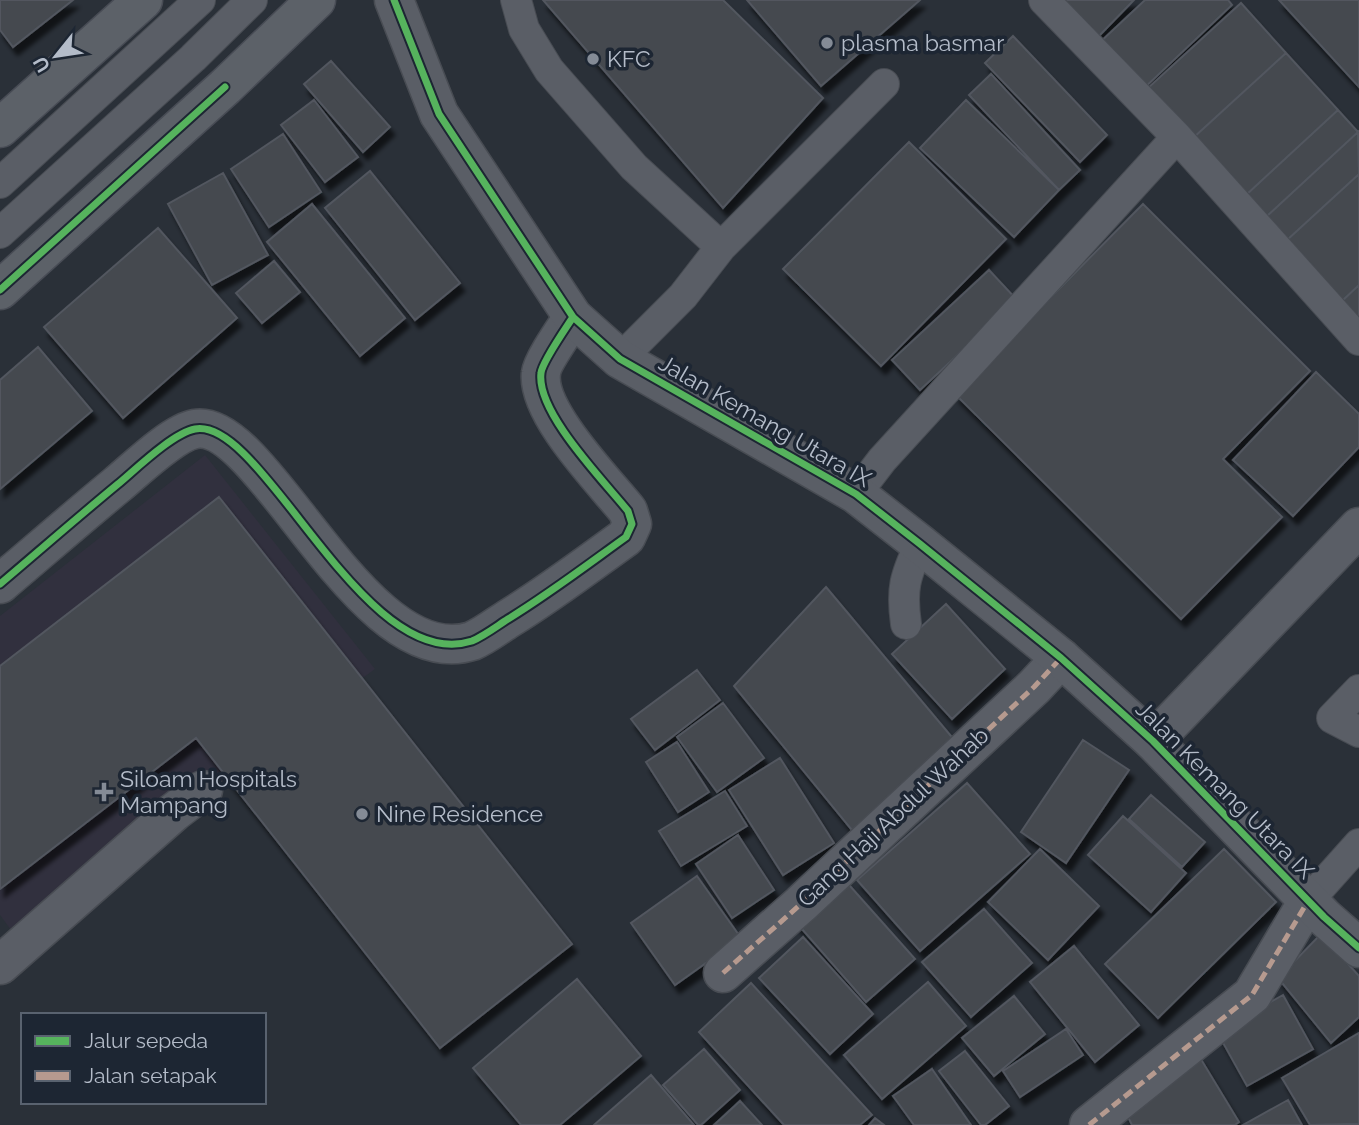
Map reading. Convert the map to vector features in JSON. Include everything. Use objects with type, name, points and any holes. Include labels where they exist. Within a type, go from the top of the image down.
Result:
[{"type":"main road","points":[[0,128],[143,0]]},
{"type":"main road","points":[[0,290],[225,87],[316,0]]},
{"type":"street","name":"Jalan Kemang Utara IX","points":[[394,0],[439,114],[573,317],[621,359],[856,494],[920,544],[1061,658],[1153,741],[1308,901],[1353,931]]},
{"type":"street","points":[[0,584],[152,455],[182,434],[197,428],[222,434],[253,464],[379,611],[416,636],[436,643],[456,644],[473,640],[531,605],[626,537],[632,524],[628,511],[552,417],[543,398],[541,371],[573,317]]},
{"type":"street","points":[[1153,741],[1359,527]]},
{"type":"street","name":"Gang Haji Abdul Wahab","points":[[723,973],[1034,687],[1061,658]]},
{"type":"street","points":[[0,965],[174,812],[203,790]]},
{"type":"street","points":[[1088,1125],[1252,995],[1308,901]]},
{"type":"lane","points":[[0,183],[200,0]]},
{"type":"lane","points":[[0,233],[252,0]]},
{"type":"lane","points":[[516,0],[524,29],[550,70],[634,167],[721,247]]},
{"type":"lane","points":[[1044,0],[1177,137],[1359,340]]},
{"type":"lane","points":[[621,359],[683,296],[721,247],[884,84]]},
{"type":"lane","points":[[856,494],[882,460],[1177,137]]},
{"type":"lane","points":[[906,624],[902,597],[907,572],[920,544]]},
{"type":"lane","points":[[1359,690],[1332,718],[1359,732]]},
{"type":"lane","points":[[1308,901],[1359,844]]},
{"type":"shaded area","name":"Siloam Hospitals Mampang","points":[[205,455],[375,669],[14,934],[0,915],[0,616]]},
{"type":"building","points":[[0,0],[73,0],[13,47],[0,30]]},
{"type":"building","points":[[543,0],[723,0],[823,98],[723,208]]},
{"type":"building","name":"plasma basmar","points":[[747,0],[920,0],[821,86]]},
{"type":"building","points":[[1058,0],[1134,0],[1097,38]]},
{"type":"building","points":[[1145,0],[1228,0],[1232,5],[1140,92],[1097,45]]},
{"type":"building","points":[[1279,0],[1359,0],[1359,87]]},
{"type":"building","points":[[1241,3],[1286,53],[1193,138],[1148,88]]},
{"type":"building","points":[[1013,36],[1107,135],[1080,162],[985,63]]},
{"type":"building","points":[[1286,53],[1338,110],[1246,195],[1193,138]]},
{"type":"building","points":[[331,61],[390,127],[363,152],[304,84]]},
{"type":"building","points":[[991,74],[1080,170],[1059,190],[969,95]]},
{"type":"building","points":[[314,100],[358,157],[325,182],[281,125]]},
{"type":"building","points":[[966,100],[1059,190],[1014,237],[920,148]]},
{"type":"building","points":[[1338,110],[1358,132],[1266,217],[1246,195]]},
{"type":"building","points":[[1358,132],[1359,174],[1287,240],[1266,217]]},
{"type":"building","points":[[283,134],[321,192],[269,227],[231,169]]},
{"type":"building","points":[[909,142],[1006,239],[881,366],[783,269]]},
{"type":"building","points":[[370,171],[460,283],[415,320],[325,208]]},
{"type":"building","points":[[223,173],[268,255],[212,285],[168,204]]},
{"type":"building","points":[[1359,174],[1359,285],[1342,301],[1287,240]]},
{"type":"building","points":[[312,204],[405,318],[360,356],[267,242]]},
{"type":"building","points":[[1143,204],[1310,371],[1223,459],[1282,517],[1181,619],[955,394]]},
{"type":"building","points":[[158,228],[237,318],[123,418],[44,327]]},
{"type":"building","points":[[274,261],[300,292],[262,323],[236,293]]},
{"type":"building","points":[[989,270],[1017,300],[920,390],[892,360]]},
{"type":"building","points":[[1359,285],[1359,320],[1342,301]]},
{"type":"building","points":[[38,347],[92,411],[0,489],[0,380]]},
{"type":"building","points":[[1316,372],[1359,414],[1359,447],[1293,516],[1233,460]]},
{"type":"building","name":"Nine Residence","points":[[219,497],[572,944],[440,1048],[196,738],[0,889],[0,666]]},
{"type":"building","points":[[826,587],[961,748],[860,840],[734,686]]},
{"type":"building","points":[[946,604],[1005,669],[952,719],[892,654]]},
{"type":"building","points":[[697,670],[720,700],[655,750],[631,719]]},
{"type":"building","points":[[723,703],[764,758],[717,792],[677,737]]},
{"type":"building","points":[[1083,740],[1129,770],[1066,863],[1021,832]]},
{"type":"building","points":[[677,742],[709,792],[678,812],[646,762]]},
{"type":"building","points":[[780,758],[834,843],[783,875],[729,790]]},
{"type":"building","points":[[967,783],[1030,854],[920,951],[857,880]]},
{"type":"building","points":[[725,791],[747,826],[681,866],[659,831]]},
{"type":"building","points":[[1151,795],[1205,842],[1182,867],[1129,819]]},
{"type":"building","points":[[1123,816],[1186,873],[1151,912],[1088,855]]},
{"type":"building","points":[[738,835],[774,890],[732,918],[696,864]]},
{"type":"building","points":[[1040,849],[1099,906],[1048,960],[988,902]]},
{"type":"building","points":[[1224,849],[1276,902],[1158,1018],[1105,964]]},
{"type":"building","points":[[697,876],[741,938],[675,985],[631,923]]},
{"type":"building","points":[[842,877],[915,959],[866,1002],[794,920]]},
{"type":"building","points":[[984,909],[1032,963],[971,1017],[922,962]]},
{"type":"building","points":[[1321,934],[1359,976],[1359,1017],[1331,1043],[1278,978]]},
{"type":"building","points":[[803,937],[873,1014],[830,1054],[759,978]]},
{"type":"building","points":[[1074,946],[1139,1025],[1095,1062],[1030,982]]},
{"type":"building","points":[[577,979],[641,1056],[560,1125],[521,1125],[473,1068]]},
{"type":"building","points":[[928,982],[966,1026],[882,1099],[844,1055]]},
{"type":"building","points":[[751,983],[872,1115],[860,1125],[784,1125],[699,1032]]},
{"type":"building","points":[[1283,995],[1313,1049],[1247,1086],[1217,1032]]},
{"type":"building","points":[[1014,996],[1045,1034],[994,1076],[962,1038]]},
{"type":"building","points":[[1066,1029],[1083,1055],[1020,1097],[1003,1071]]},
{"type":"building","points":[[1359,1033],[1359,1124],[1310,1125],[1282,1078]]},
{"type":"building","points":[[704,1049],[740,1090],[698,1125],[663,1085]]},
{"type":"building","points":[[965,1051],[1009,1106],[985,1125],[981,1125],[939,1071]]},
{"type":"building","points":[[1199,1056],[1239,1122],[1235,1125],[1132,1125],[1122,1105]]},
{"type":"building","points":[[932,1069],[971,1125],[914,1125],[893,1096]]},
{"type":"building","points":[[651,1075],[694,1125],[594,1125]]},
{"type":"building","points":[[1288,1100],[1302,1125],[1243,1125]]},
{"type":"building","points":[[740,1101],[762,1125],[714,1125]]},
{"type":"building","points":[[875,1118],[884,1125],[869,1125]]},
{"type":"marked path","points":[[723,973],[1034,687],[1061,658]]},
{"type":"marked path","points":[[1089,1125],[1252,995],[1308,901]]},
{"type":"cycle path","points":[[394,0],[439,114],[573,317],[620,359],[856,494],[920,544],[1061,658],[1153,741],[1324,917],[1359,948]]},
{"type":"cycle path","points":[[0,290],[225,87]]},
{"type":"cycle path","points":[[0,584],[155,452],[176,437],[195,429],[222,436],[252,462],[354,586],[392,621],[432,641],[477,639],[538,600],[626,537],[632,524],[628,511],[560,426],[542,389],[542,368],[573,317]]},
{"type":"place","name":"plasma basmar","points":[[827,43]]},
{"type":"place","name":"KFC","points":[[593,59]]},
{"type":"place","name":"Siloam Hospitals Mampang","points":[[104,792]]},
{"type":"place","name":"Nine Residence","points":[[362,814]]}]
